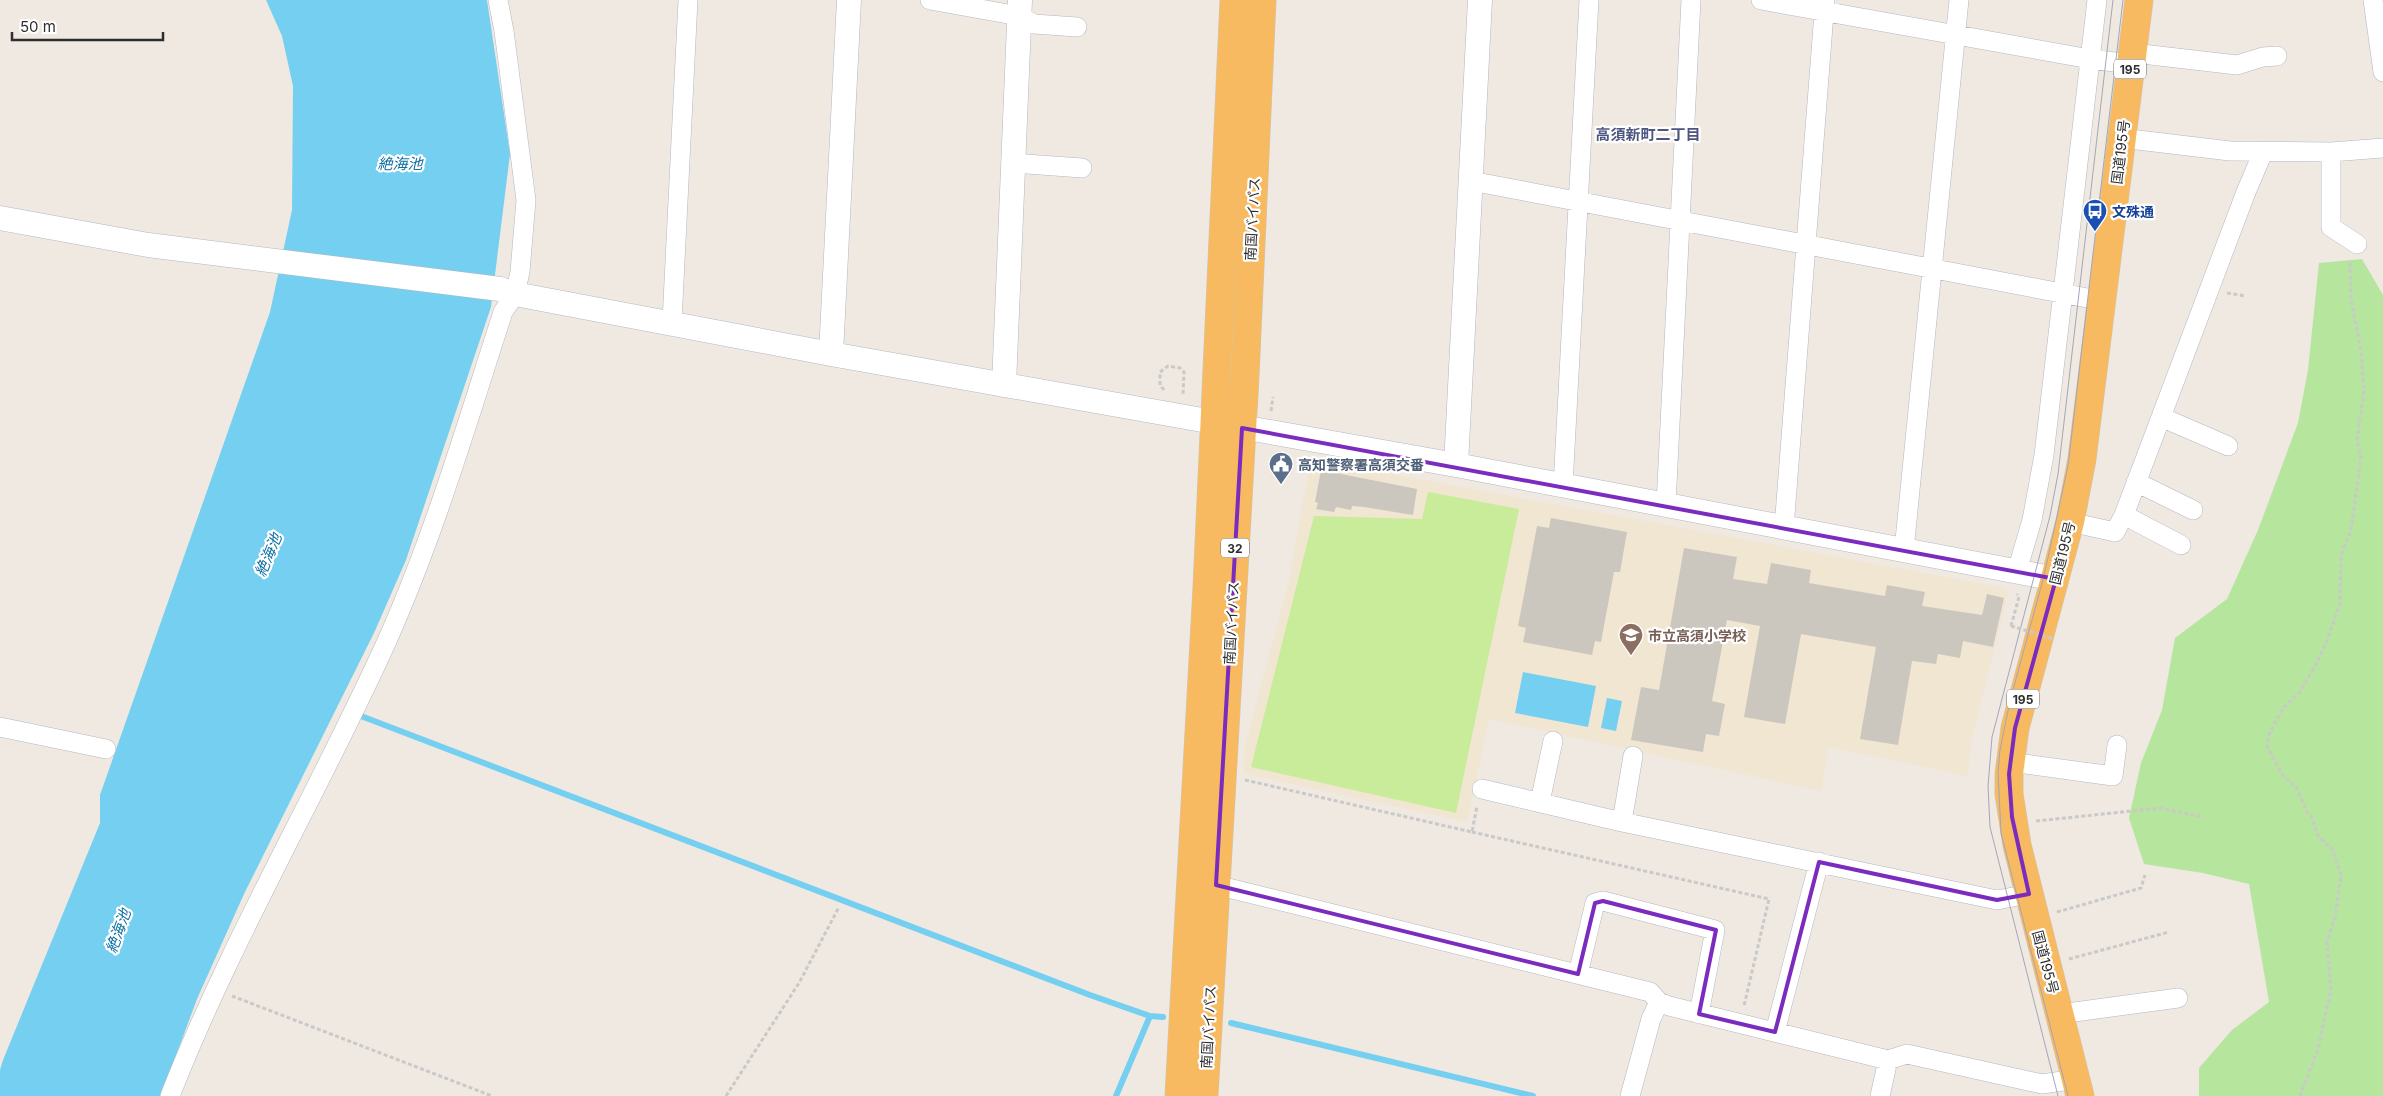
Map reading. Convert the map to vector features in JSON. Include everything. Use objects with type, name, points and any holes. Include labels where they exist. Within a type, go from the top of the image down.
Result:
[{"type":"highway","name":"南国バイパス","points":[[1179,1096],[1207,587],[1213,422],[1234,0]]},
{"type":"highway","name":"南国バイパス","points":[[1204,1096],[1242,428],[1262,0]]},
{"type":"highway","name":"国道195号","points":[[2078,1088],[2046,965],[2013,824],[2009,794],[2010,762],[2018,718],[2070,522],[2082,459],[2139,0]]},
{"type":"street","points":[[170,1096],[215,990],[357,703],[408,591],[429,540],[508,292],[520,272],[526,200],[504,31],[498,0]]},
{"type":"street","points":[[672,322],[688,0]]},
{"type":"street","points":[[831,354],[849,0]]},
{"type":"street","points":[[930,0],[1020,8],[1034,24],[1076,27]]},
{"type":"street","points":[[1456,465],[1480,0]]},
{"type":"street","points":[[1563,486],[1588,0]]},
{"type":"street","points":[[1666,505],[1691,0]]},
{"type":"street","points":[[1760,0],[1825,6],[1956,34],[2131,64],[2142,54],[2237,65],[2263,57],[2277,56]]},
{"type":"street","points":[[1904,550],[1959,0]]},
{"type":"street","points":[[2016,571],[2032,520],[2044,455],[2097,0]]},
{"type":"street","points":[[2372,0],[2383,72]]},
{"type":"street","points":[[1784,528],[1825,6]]},
{"type":"street","points":[[1004,385],[1020,8]]},
{"type":"street","points":[[2121,138],[2230,151],[2331,156],[2383,161]]},
{"type":"street","points":[[2331,156],[2383,148]]},
{"type":"street","points":[[2070,522],[2114,532],[2124,516],[2246,192],[2263,152]]},
{"type":"street","points":[[2331,156],[2330,227],[2357,244]]},
{"type":"street","points":[[1013,163],[1082,168]]},
{"type":"street","points":[[1471,181],[2103,302]]},
{"type":"street","points":[[0,218],[148,244],[508,292],[831,354],[1456,465],[2056,579]]},
{"type":"street","points":[[2161,417],[2228,446]]},
{"type":"street","points":[[2136,482],[2193,510]]},
{"type":"street","points":[[2124,516],[2181,545]]},
{"type":"street","points":[[0,727],[106,750]]},
{"type":"street","points":[[1540,802],[1553,741]]},
{"type":"street","points":[[2010,762],[2113,776],[2117,745]]},
{"type":"street","points":[[1622,822],[1633,756]]},
{"type":"street","points":[[1482,789],[1622,822],[2032,906]]},
{"type":"street","points":[[1775,1032],[1819,862]]},
{"type":"street","points":[[1216,885],[1650,992],[1659,1002],[1699,1014],[1888,1060],[1907,1054],[2042,1084],[2078,1088]]},
{"type":"street","points":[[1578,974],[1595,903],[1604,900],[1715,930],[1699,1014]]},
{"type":"street","points":[[2060,1014],[2178,998]]},
{"type":"street","points":[[1630,1096],[1651,1019],[1659,1002]]},
{"type":"street","points":[[1880,1096],[1888,1060]]},
{"type":"path","points":[[2300,1096],[2318,1049],[2331,990],[2327,941],[2336,918],[2341,875],[2332,849],[2316,832],[2312,817],[2308,814],[2296,787],[2284,777],[2267,747],[2270,732],[2282,708],[2299,693],[2315,666],[2326,643],[2340,604],[2341,555],[2351,530],[2361,457],[2357,440],[2364,392],[2361,352],[2351,299],[2350,273],[2352,250],[2357,244]]},
{"type":"path","points":[[1164,390],[1158,379],[1163,368],[1168,366],[1180,368],[1184,372],[1182,398]]},
{"type":"path","points":[[1270,416],[1273,397]]},
{"type":"path","points":[[2019,597],[2011,626],[2054,638]]},
{"type":"path","points":[[1242,780],[1472,832],[1482,789]]},
{"type":"path","points":[[2013,824],[2161,808],[2202,817]]},
{"type":"path","points":[[2032,906],[2141,888],[2145,875]]},
{"type":"path","points":[[726,1096],[799,984],[839,907]]},
{"type":"path","points":[[2046,965],[2169,932]]},
{"type":"path","points":[[215,990],[492,1096]]},
{"type":"highlighted area","points":[[1242,428],[2056,579],[2015,728],[2009,774],[2012,817],[2029,894],[1997,900],[1819,862],[1775,1032],[1699,1014],[1716,930],[1603,901],[1595,903],[1578,974],[1216,885]]},
{"type":"shaded area","name":"市立高須小学校","points":[[1311,459],[2004,588],[2008,593],[1970,747],[1968,776],[1829,747],[1821,791],[1489,719],[1467,822],[1243,773],[1245,746],[1288,584]]},
{"type":"green space","points":[[2362,259],[2383,295],[2383,1096],[2199,1096],[2199,1068],[2232,1030],[2269,1002],[2249,884],[2203,873],[2144,864],[2129,818],[2141,763],[2162,710],[2175,638],[2227,599],[2258,530],[2298,423],[2308,370],[2319,263]]},
{"type":"green space","points":[[1428,492],[1519,509],[1456,813],[1251,767],[1314,516],[1422,519]]},
{"type":"water","name":"絶海池","points":[[266,0],[487,0],[510,154],[491,307],[406,560],[374,633],[244,894],[197,999],[161,1096],[0,1096],[0,1070],[3,1060],[100,823],[100,795],[270,312],[292,210],[293,86],[282,36]]},
{"type":"water","points":[[1523,672],[1596,686],[1588,727],[1515,713]]},
{"type":"water","points":[[1607,698],[1622,701],[1616,731],[1601,728]]},
{"type":"building","points":[[1321,470],[1417,489],[1413,515],[1352,506],[1351,510],[1336,507],[1334,512],[1316,509],[1318,503],[1315,502]]},
{"type":"building","points":[[1551,518],[1627,532],[1620,572],[1614,572],[1601,642],[1595,641],[1592,655],[1523,642],[1526,628],[1518,626],[1537,526],[1549,528]]},
{"type":"building","points":[[1684,548],[1737,557],[1733,579],[1767,584],[1771,563],[1811,570],[1809,583],[1885,596],[1887,585],[1925,592],[1922,606],[1982,615],[1987,594],[2004,598],[1993,647],[1963,641],[1960,658],[1938,654],[1936,664],[1912,661],[1898,745],[1860,739],[1876,647],[1801,634],[1785,724],[1744,717],[1760,626],[1727,620],[1712,701],[1725,704],[1719,736],[1706,734],[1703,752],[1631,740],[1641,687],[1659,690]]},
{"type":"waterway","points":[[361,716],[1090,995],[1150,1016],[1163,1017]]},
{"type":"waterway","points":[[1116,1096],[1150,1016]]},
{"type":"waterway","points":[[1231,1023],[1533,1096]]},
{"type":"tram line","points":[[2058,1096],[1990,827],[1988,786],[1992,737],[2050,516],[2058,474],[2113,0]]},
{"type":"tram line","points":[[2068,1096],[2001,833],[1998,772],[2000,750],[2010,701],[2044,576],[2068,466],[2123,0]]},
{"type":"place","name":"文殊通","points":[[2095,232]]},
{"type":"place","name":"高知警察署高須交番","points":[[1281,485]]},
{"type":"place","name":"市立高須小学校","points":[[1631,656]]},
{"type":"district","name":"高須新町二丁目","points":[[1648,134]]}]
